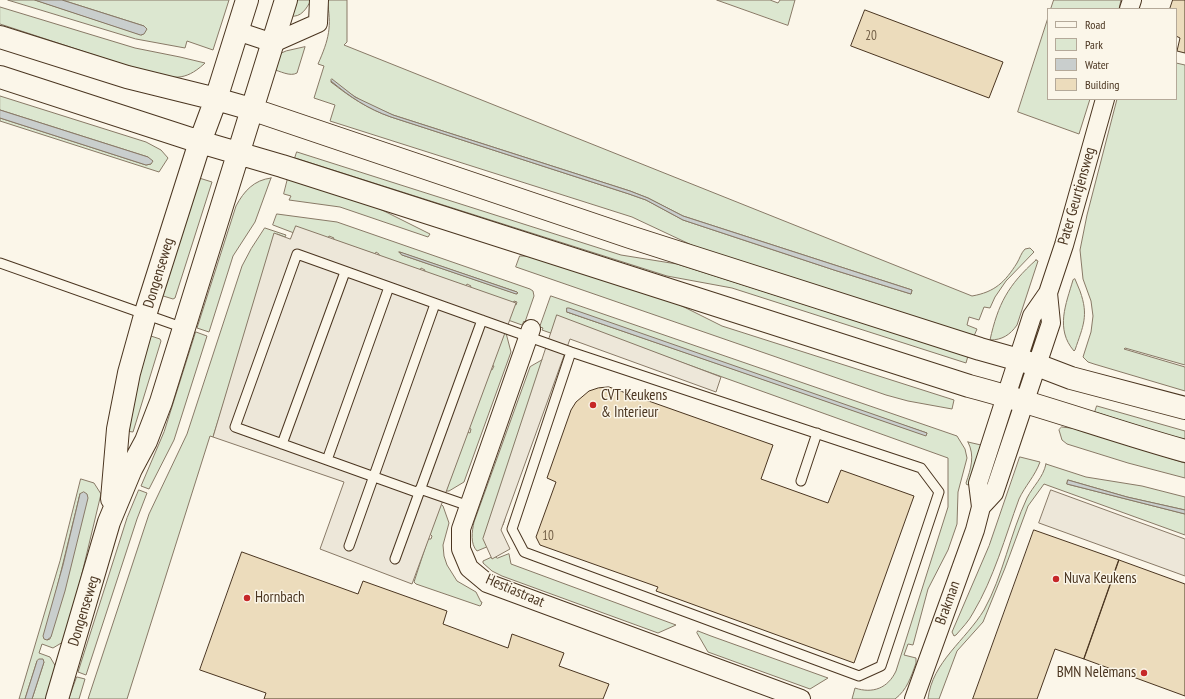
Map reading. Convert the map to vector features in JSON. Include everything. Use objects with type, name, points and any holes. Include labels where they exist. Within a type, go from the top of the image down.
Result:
[{"type":"main road","name":"Dongenseweg","points":[[109,522],[118,429],[129,373],[200,142],[216,99],[247,0]]},
{"type":"main road","name":"Dongenseweg","points":[[57,699],[109,522],[148,434],[160,402],[239,154],[286,0]]},
{"type":"main road","points":[[0,37],[127,77],[252,109],[630,237],[980,349],[1027,362],[1071,378],[1185,408]]},
{"type":"main road","points":[[0,77],[969,386],[1015,398],[1185,451]]},
{"type":"street","points":[[238,31],[273,43],[318,23],[319,0]]},
{"type":"street","name":"Pater Geurtjensweg","points":[[1015,398],[1027,362],[1032,316],[1048,293],[1064,245],[1105,100]]},
{"type":"street","name":"Hestiastraat","points":[[529,333],[461,529],[460,550],[469,568],[488,583],[801,699]]},
{"type":"street","name":"Brakman","points":[[914,699],[975,530],[981,507],[994,493],[1015,398]]},
{"type":"lane","points":[[469,506],[374,477],[235,427],[297,254],[435,304],[482,320],[529,333],[571,352],[921,468],[939,492],[881,666],[859,676],[524,552],[512,529],[571,352]]},
{"type":"lane","points":[[0,263],[184,328]]},
{"type":"lane","points":[[282,444],[345,272]]},
{"type":"lane","points":[[327,460],[389,287]]},
{"type":"lane","points":[[349,546],[435,304]]},
{"type":"lane","points":[[394,559],[482,320]]},
{"type":"lane","points":[[801,481],[817,434]]},
{"type":"green space","points":[[8,0],[35,0],[142,35],[144,26],[62,0],[229,0],[213,50],[187,41],[185,48],[136,39]]},
{"type":"green space","points":[[292,0],[311,0],[301,14],[291,16]]},
{"type":"green space","points":[[327,0],[347,0],[347,42],[344,45],[972,296],[987,292],[1004,281],[1013,270],[1025,249],[1030,248],[1034,252],[1006,281],[995,297],[990,308],[984,307],[979,320],[969,317],[967,325],[977,329],[974,336],[698,248],[632,217],[330,121],[335,105],[314,98],[324,66],[318,64],[327,40],[329,26]],"holes":[[[331,82],[367,104],[393,115],[630,191],[648,198],[683,216],[912,290],[911,294],[683,220],[646,200],[629,194],[391,117],[360,102]]]},
{"type":"green space","points":[[717,0],[770,0],[778,3],[780,0],[795,0],[788,25]]},
{"type":"green space","points":[[1054,0],[1121,0],[1119,8],[1051,8]]},
{"type":"green space","points":[[0,7],[135,48],[205,63],[197,70],[184,76],[172,77],[149,73],[0,24]]},
{"type":"green space","points":[[1047,21],[1047,100],[1090,100],[1079,134],[1018,112]]},
{"type":"green space","points":[[305,47],[297,73],[288,74],[272,69],[279,54]]},
{"type":"green space","points":[[1177,63],[1185,65],[1185,365],[1125,348],[1124,349],[1185,367],[1185,391],[1088,362],[1083,357],[1091,332],[1093,316],[1091,301],[1083,279],[1080,250],[1087,215],[1117,100],[1177,100]]},
{"type":"green space","points":[[0,96],[146,142],[161,150],[168,158],[159,172],[0,121],[0,118],[146,165],[151,164],[148,157],[0,110]]},
{"type":"green space","points":[[297,152],[621,255],[677,264],[968,356],[966,363],[732,288],[667,276],[295,158]]},
{"type":"green space","points":[[196,177],[212,182],[175,298],[173,299],[160,295]]},
{"type":"green space","points":[[271,178],[255,222],[233,256],[209,332],[197,328],[236,206],[250,187],[259,181]]},
{"type":"green space","points":[[288,178],[374,206],[430,234],[428,237],[340,207],[289,200],[291,196],[284,194]]},
{"type":"green space","points":[[277,214],[337,222],[530,289],[533,291],[534,296],[525,322],[524,321],[522,325],[508,320],[514,304],[516,305],[517,302],[514,301],[513,303],[470,288],[471,286],[467,284],[466,286],[424,272],[425,270],[421,268],[420,270],[379,256],[376,252],[375,254],[333,240],[334,238],[329,236],[328,238],[294,233],[273,225]],"holes":[[[399,252],[517,292],[517,294],[402,255]]]},
{"type":"green space","points":[[265,228],[286,235],[285,237],[277,234],[213,437],[210,436],[127,699],[88,699],[149,514],[187,434],[242,266]]},
{"type":"green space","points":[[520,256],[530,256],[668,299],[722,326],[954,400],[952,409],[908,401],[886,395],[516,267]]},
{"type":"green space","points":[[1036,260],[1038,261],[1017,325],[1012,332],[1005,336],[990,340],[1001,305],[1011,287],[1026,269]]},
{"type":"green space","points":[[1075,279],[1083,300],[1084,321],[1074,351],[1068,343],[1063,325],[1065,307],[1073,280]]},
{"type":"green space","points":[[551,296],[957,436],[965,449],[967,458],[958,492],[957,524],[948,550],[928,589],[913,645],[908,644],[904,655],[916,658],[916,663],[903,692],[895,699],[852,699],[855,688],[862,690],[874,690],[879,688],[889,682],[896,671],[948,507],[948,458],[622,341],[559,336],[542,330],[543,328],[540,327]],"holes":[[[567,312],[927,433],[926,435]]]},
{"type":"green space","points":[[196,332],[207,336],[174,440],[149,489],[141,486],[164,432]]},
{"type":"green space","points":[[504,332],[506,333],[511,352],[464,482],[449,491],[446,491],[467,432],[470,433],[471,429],[469,428],[490,369],[492,370],[494,366],[492,365]]},
{"type":"green space","points":[[148,335],[160,339],[161,341],[133,432],[126,431]]},
{"type":"green space","points":[[544,359],[503,525],[486,535],[489,546],[477,551],[472,541],[474,522],[530,367]]},
{"type":"green space","points":[[1097,406],[1185,431],[1185,441],[1095,412]]},
{"type":"green space","points":[[1062,427],[1078,429],[1185,463],[1185,478],[1128,463],[1067,444],[1062,440],[1059,430]]},
{"type":"green space","points":[[968,442],[981,445],[969,484],[967,485],[966,483],[971,467],[972,457]]},
{"type":"green space","points":[[1020,457],[1040,462],[1019,499],[999,557],[987,586],[970,619],[954,636],[952,632],[989,546]]},
{"type":"green space","points":[[1046,464],[1086,477],[1142,486],[1185,497],[1185,510],[1127,497],[1068,480],[1067,484],[1185,514],[1185,535],[1044,484],[1028,506],[983,622],[957,651],[939,699],[928,699],[931,686],[943,662],[977,621],[991,597],[1021,512],[1029,494],[1043,474]]},
{"type":"green space","points":[[81,479],[94,483],[101,494],[79,586],[63,642],[53,648],[42,644],[39,653],[50,657],[56,667],[46,699],[32,699],[44,662],[37,661],[25,699],[19,699],[60,561]],"holes":[[[80,494],[50,639],[47,640],[54,600]]]},
{"type":"green space","points":[[139,490],[147,493],[137,519],[86,675],[78,672],[127,518]]},
{"type":"green space","points":[[441,504],[449,523],[443,545],[447,565],[457,581],[476,592],[482,602],[480,606],[414,582],[428,539],[431,539],[432,536],[430,534]]},
{"type":"green space","points":[[509,554],[511,564],[676,625],[658,633],[502,576],[492,571],[483,563],[483,561],[494,556],[497,558]]},
{"type":"green space","points":[[698,631],[828,678],[810,689],[708,652],[697,633]]},
{"type":"green space","points":[[77,677],[85,679],[79,699],[69,699]]},
{"type":"shaded area","points":[[296,226],[516,303],[412,584],[320,549],[344,482],[213,437],[274,233],[290,239]]},
{"type":"shaded area","points":[[557,315],[721,377],[716,392],[570,339],[501,530],[510,549],[492,559],[483,539]]},
{"type":"shaded area","points":[[1051,490],[1185,539],[1185,576],[1039,523]]},
{"type":"water","points":[[35,0],[62,0],[144,26],[147,29],[144,34],[141,35]]},
{"type":"water","points":[[332,79],[355,97],[393,115],[630,191],[648,198],[683,216],[912,290],[911,294],[683,220],[646,200],[629,194],[391,117],[360,102],[331,81]]},
{"type":"water","points":[[0,110],[148,157],[153,161],[151,164],[146,165],[0,118]]},
{"type":"water","points":[[400,252],[518,293],[516,294],[402,255]]},
{"type":"water","points":[[567,308],[927,433],[926,436],[567,312]]},
{"type":"water","points":[[1068,480],[1127,497],[1185,510],[1185,514],[1067,484]]},
{"type":"water","points":[[84,492],[87,494],[88,498],[65,591],[51,637],[47,640],[44,639],[43,636],[63,565],[80,494]]},
{"type":"water","points":[[39,659],[43,659],[44,662],[32,699],[25,699],[37,661]]},
{"type":"building","points":[[1173,0],[1185,0],[1185,53],[1177,51],[1180,38],[1177,36],[1177,8],[1170,8]]},
{"type":"building","points":[[865,10],[1003,62],[989,98],[851,46]]},
{"type":"building","points":[[609,387],[773,445],[761,479],[828,503],[841,470],[914,496],[854,663],[656,591],[658,587],[540,545],[536,537],[556,482],[547,478],[571,410],[576,402],[589,391]]},
{"type":"building","points":[[1034,530],[1119,560],[1084,659],[1055,649],[1037,699],[973,699]]},
{"type":"building","points":[[242,552],[358,594],[363,581],[447,611],[443,624],[508,648],[512,634],[564,653],[559,666],[609,684],[603,699],[264,699],[266,693],[200,670]]},
{"type":"building","points":[[1119,560],[1185,584],[1185,696],[1084,659]]},
{"type":"place","name":"CVT Keukens & Interieur","points":[[593,405]]},
{"type":"place","name":"Nuva Keukens","points":[[1056,579]]},
{"type":"place","name":"Hornbach","points":[[247,598]]},
{"type":"place","name":"BMN Nelemans","points":[[1144,673]]}]
